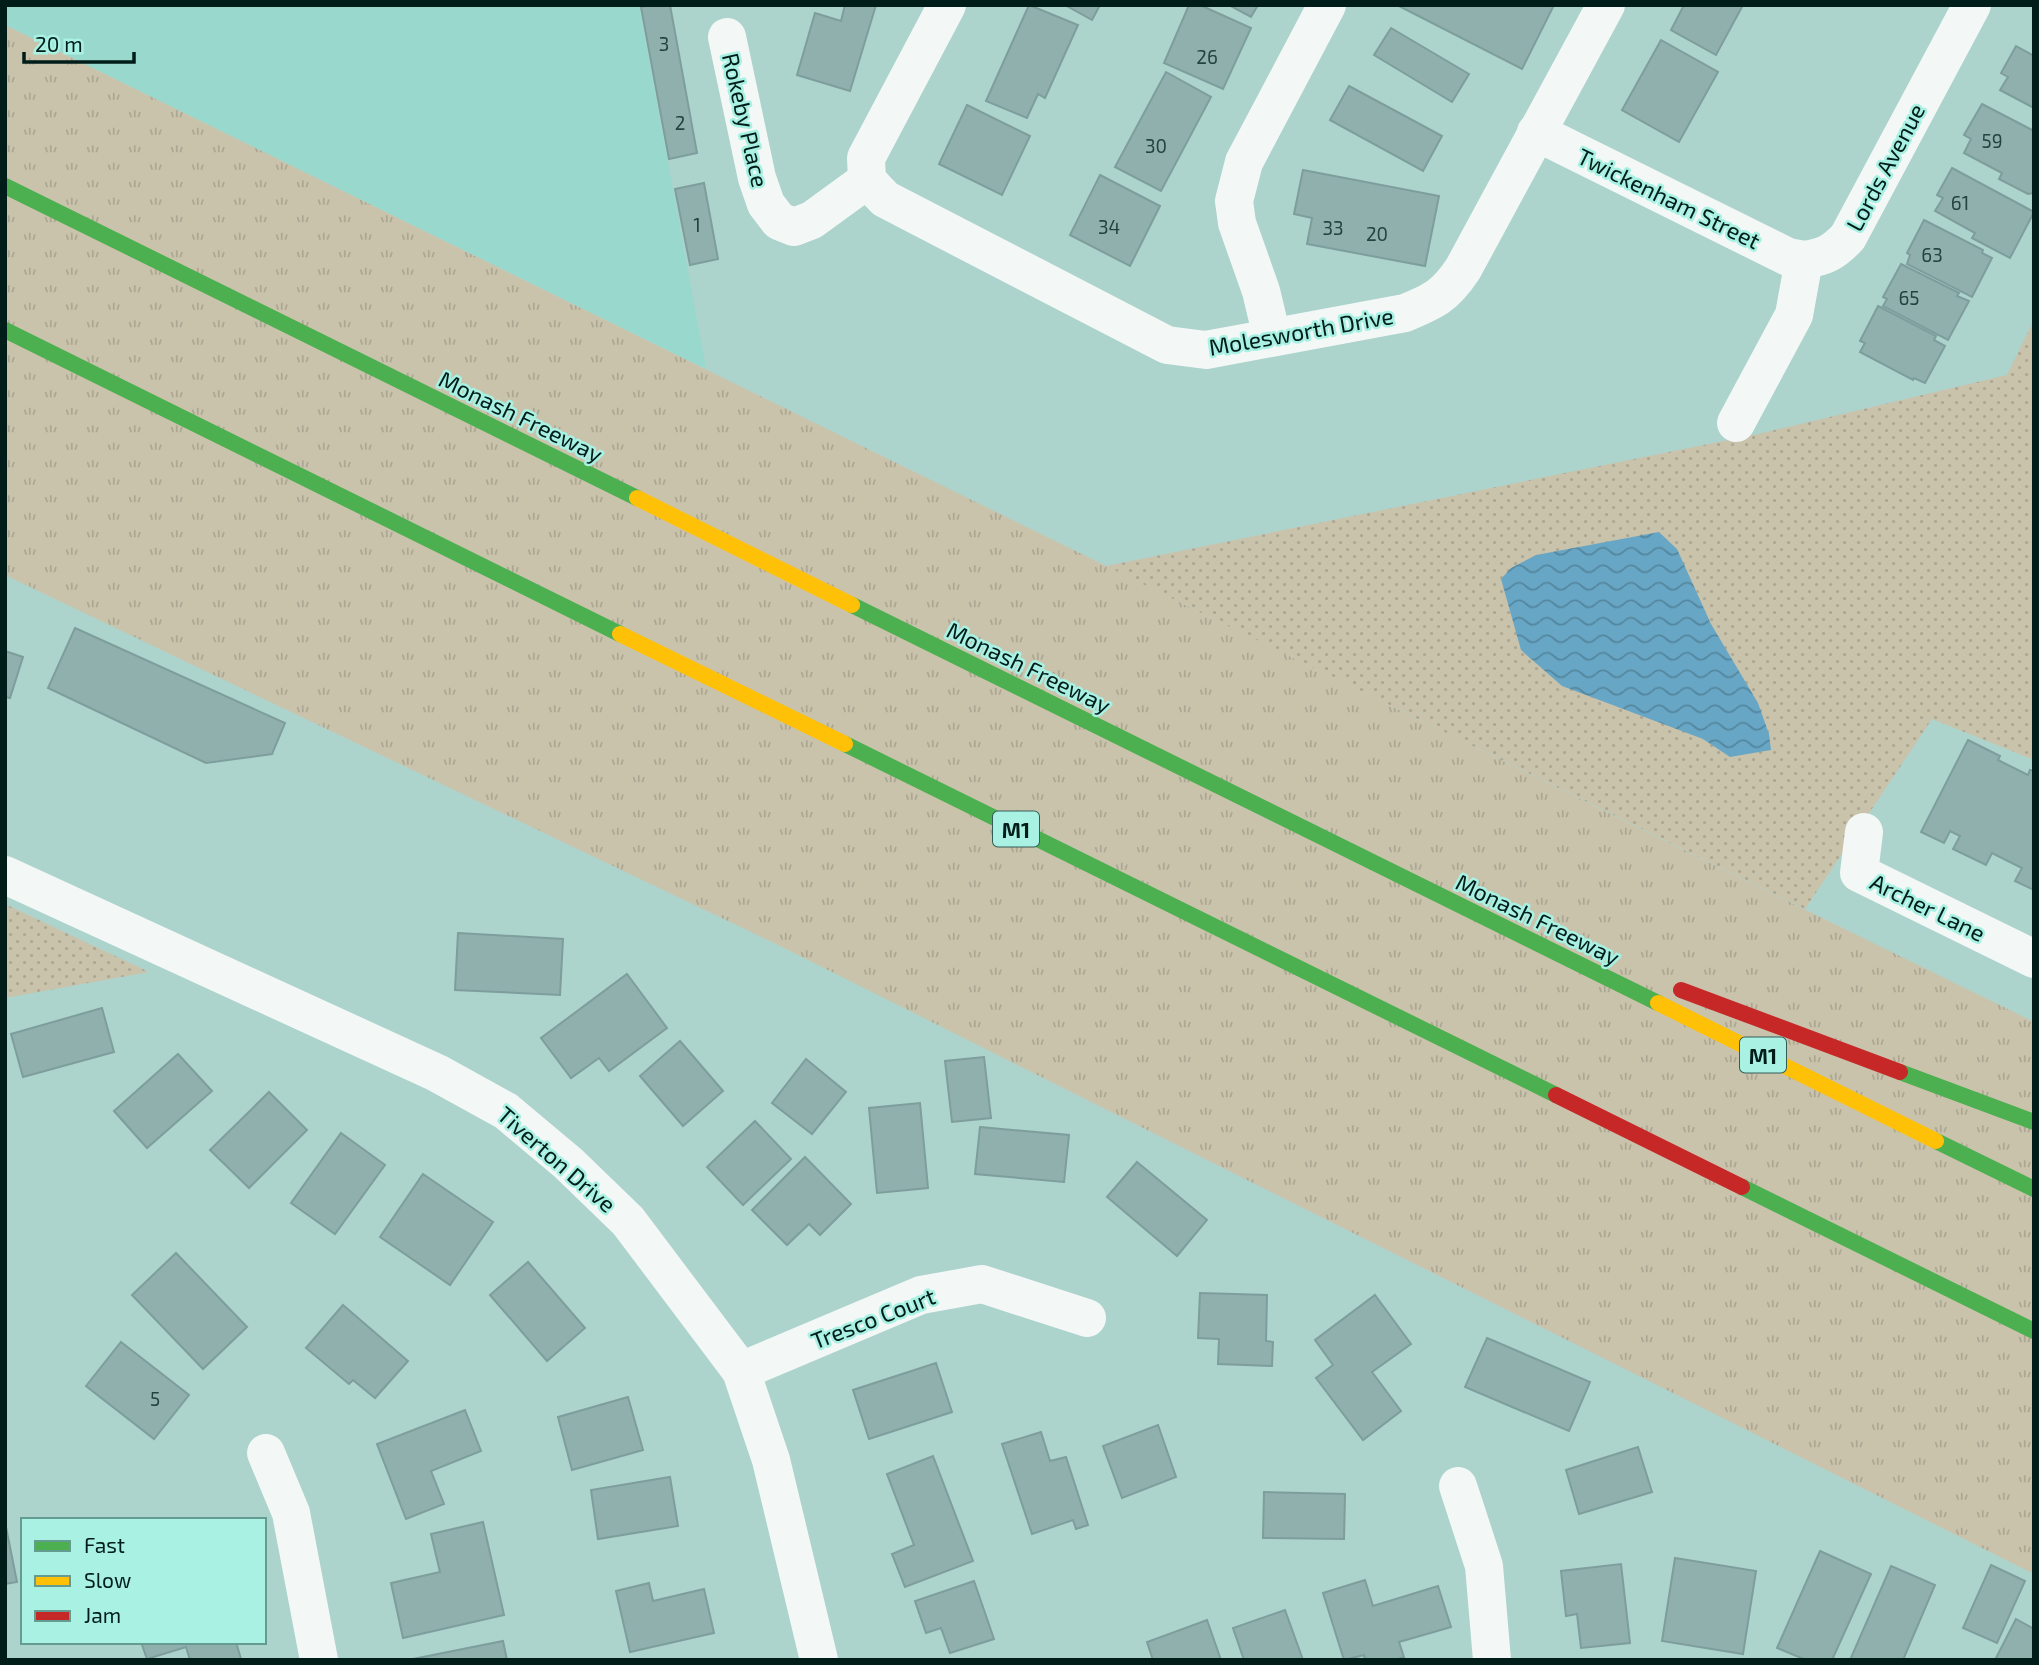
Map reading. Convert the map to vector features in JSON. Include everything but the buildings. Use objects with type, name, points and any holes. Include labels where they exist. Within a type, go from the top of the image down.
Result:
[{"type":"highway","name":"Monash Freeway","points":[[5,186],[2034,1189]]},
{"type":"highway","name":"M1","points":[[5,330],[2034,1331]]},
{"type":"highway","points":[[1492,922],[1635,974]]},
{"type":"highway","points":[[1662,983],[2034,1122]]},
{"type":"street","points":[[867,180],[866,158],[947,5]]},
{"type":"street","points":[[1272,337],[1261,292],[1237,223],[1235,193],[1244,162],[1327,5]]},
{"type":"street","name":"Molesworth Drive","points":[[867,180],[885,199],[1167,345],[1206,350],[1405,313],[1429,303],[1449,289],[1463,270],[1606,5]]},
{"type":"street","name":"Lords Avenue","points":[[1804,260],[1835,251],[1848,237],[1972,5]]},
{"type":"street","name":"Rokeby Place","points":[[727,37],[757,178],[766,204],[779,221],[794,227],[813,220],[867,180]]},
{"type":"street","name":"Twickenham Street","points":[[1536,132],[1788,257],[1804,260]]},
{"type":"street","points":[[1736,423],[1794,315],[1804,260]]},
{"type":"street","name":"Archer Lane","points":[[1864,832],[1860,873],[2034,959]]},
{"type":"street","name":"Tiverton Drive","points":[[5,875],[437,1073],[506,1111],[568,1163],[628,1221],[741,1371],[771,1460],[819,1660]]},
{"type":"street","name":"Tresco Court","points":[[741,1371],[921,1295],[982,1284],[1087,1318]]},
{"type":"street","points":[[266,1453],[292,1513],[319,1660]]},
{"type":"street","points":[[1458,1486],[1484,1566],[1492,1660]]},
{"type":"shaded area","points":[[5,5],[639,5],[706,369],[5,25]]},
{"type":"green space","points":[[5,25],[2034,1022],[2034,1574],[776,944],[5,575]]},
{"type":"green space","points":[[2034,320],[2034,760],[1932,719],[1805,909],[1106,566],[1758,434],[2007,375]]},
{"type":"green space","points":[[5,904],[149,972],[5,998]]},
{"type":"water","points":[[1659,532],[1677,549],[1711,624],[1758,703],[1769,734],[1771,750],[1730,757],[1703,739],[1562,686],[1521,650],[1501,579],[1511,568],[1536,555]]},
{"type":"traffic: fast","points":[[5,186],[637,498]]},
{"type":"traffic: fast","points":[[5,330],[620,634]]},
{"type":"traffic: fast","points":[[852,605],[1658,1003]]},
{"type":"traffic: fast","points":[[845,744],[1556,1095]]},
{"type":"traffic: fast","points":[[1900,1072],[2034,1122]]},
{"type":"traffic: fast","points":[[1936,1141],[2034,1189]]},
{"type":"traffic: fast","points":[[1742,1187],[2034,1331]]},
{"type":"traffic: slow","points":[[637,498],[852,605]]},
{"type":"traffic: slow","points":[[620,634],[845,744]]},
{"type":"traffic: slow","points":[[1658,1003],[1936,1141]]},
{"type":"traffic: jam","points":[[1681,990],[1900,1072]]},
{"type":"traffic: jam","points":[[1556,1095],[1742,1187]]}]
